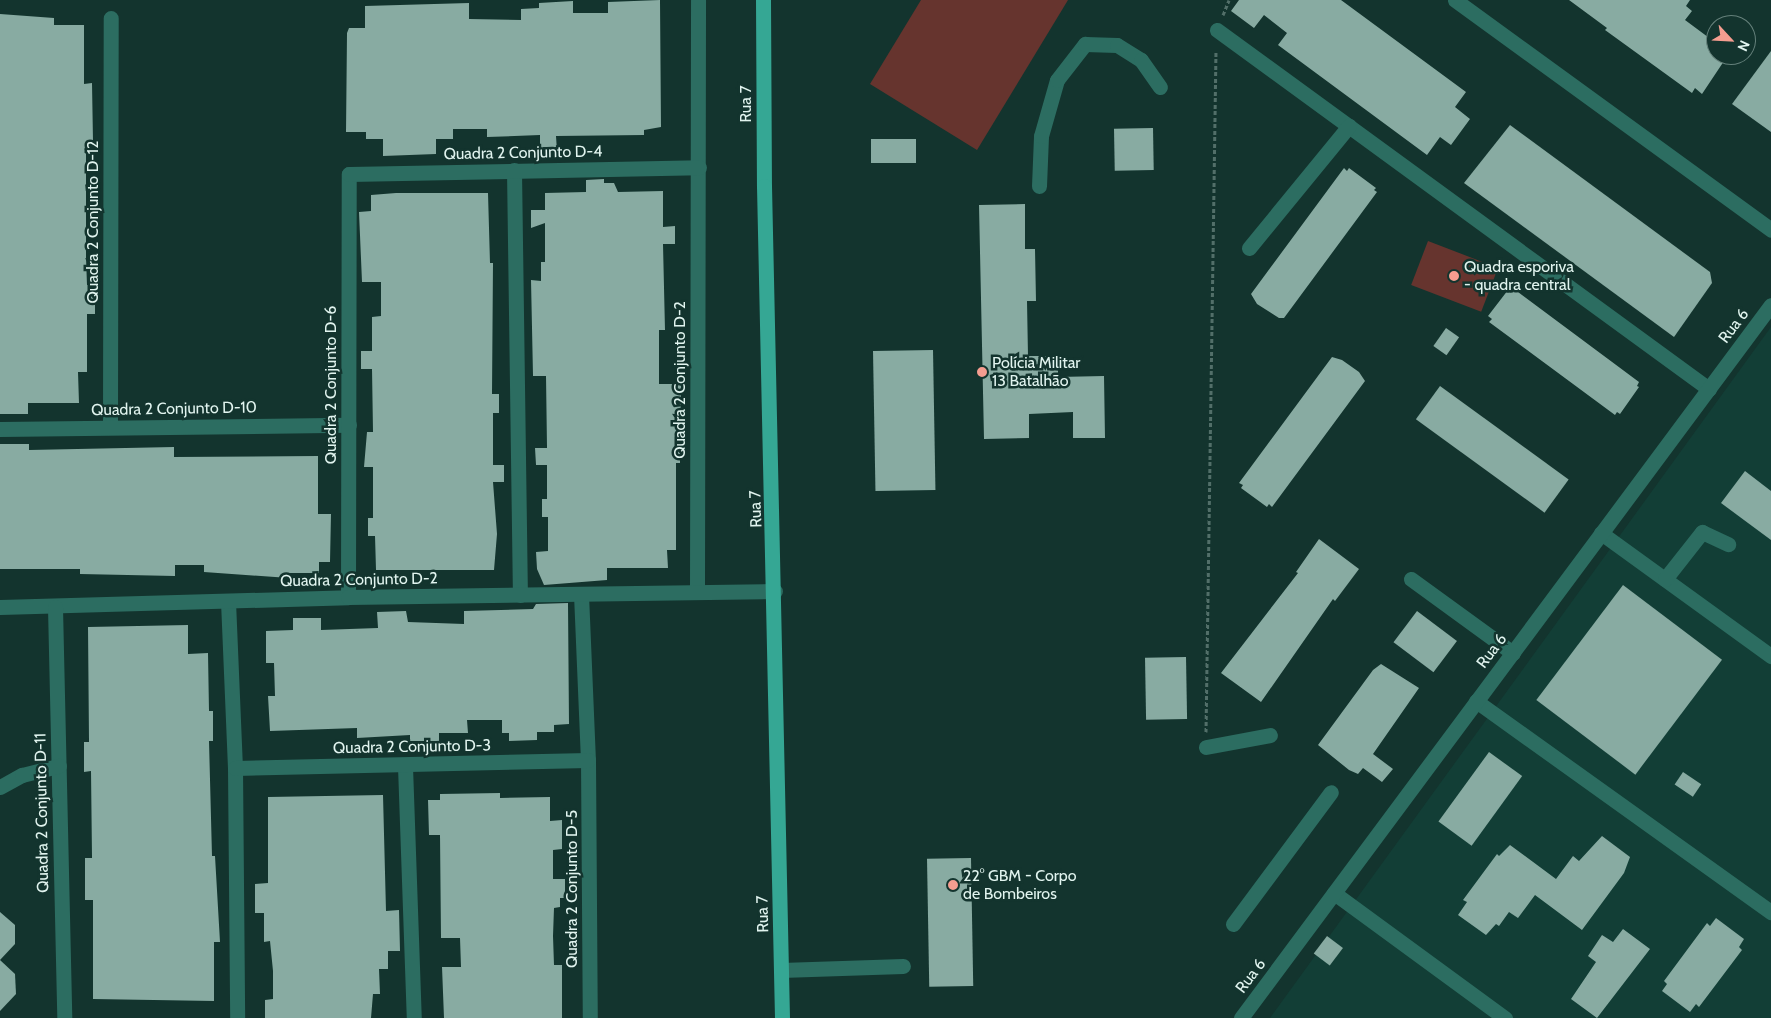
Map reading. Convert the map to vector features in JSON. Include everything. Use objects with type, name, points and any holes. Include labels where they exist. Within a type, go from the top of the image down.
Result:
[{"type":"main road","name":"Rua 7","points":[[763,0],[764,156],[775,591],[782,1018]]},
{"type":"street","name":"Quadra 2 Conjunto D-2","points":[[697,592],[698,0]]},
{"type":"street","points":[[1455,0],[1771,230]]},
{"type":"street","name":"Quadra 2 Conjunto D-12","points":[[110,427],[112,18]]},
{"type":"street","points":[[1217,30],[1709,389]]},
{"type":"street","points":[[1039,186],[1042,136],[1058,80],[1085,44],[1117,45],[1141,60],[1160,87]]},
{"type":"street","points":[[1250,248],[1349,126]]},
{"type":"street","name":"Quadra 2 Conjunto D-4","points":[[349,174],[699,167]]},
{"type":"street","points":[[514,170],[520,595]]},
{"type":"street","name":"Quadra 2 Conjunto D-6","points":[[348,597],[349,174]]},
{"type":"street","name":"Rua 6","points":[[1241,1018],[1771,305]]},
{"type":"street","name":"Quadra 2 Conjunto D-10","points":[[0,428],[349,425]]},
{"type":"street","points":[[1664,579],[1702,532],[1728,544]]},
{"type":"street","points":[[1601,533],[1771,656]]},
{"type":"street","points":[[1411,579],[1513,653]]},
{"type":"street","name":"Quadra 2 Conjunto D-2","points":[[228,601],[348,597],[775,591]]},
{"type":"street","name":"Quadra 2 Conjunto D-5","points":[[581,594],[588,760],[590,1018]]},
{"type":"street","points":[[0,608],[228,601],[236,768],[237,1018]]},
{"type":"street","name":"Quadra 2 Conjunto D-11","points":[[55,607],[64,1018]]},
{"type":"street","points":[[1476,701],[1771,912]]},
{"type":"street","points":[[1206,747],[1270,735]]},
{"type":"street","name":"Quadra 2 Conjunto D-3","points":[[236,768],[405,766],[588,760]]},
{"type":"street","points":[[0,787],[22,775],[58,766]]},
{"type":"street","points":[[405,766],[414,1018]]},
{"type":"street","points":[[1233,924],[1330,792]]},
{"type":"street","points":[[1334,893],[1506,1018]]},
{"type":"street","points":[[781,970],[903,966]]},
{"type":"path","points":[[1206,747],[1217,30]]},
{"type":"shaded area","points":[[921,0],[1068,0],[977,150],[870,84]]},
{"type":"shaded area","name":"Quadra esporiva - quadra central","points":[[1428,241],[1498,268],[1481,312],[1411,285]]},
{"type":"shaded area","points":[[1771,327],[1771,1018],[1270,1018]]},
{"type":"building","points":[[660,0],[661,127],[644,130],[644,135],[556,136],[557,151],[540,151],[540,135],[487,137],[487,129],[453,129],[453,139],[436,139],[436,154],[383,156],[383,139],[366,139],[366,132],[346,132],[347,33],[349,28],[365,28],[365,6],[469,3],[469,19],[521,20],[521,9],[539,8],[539,3],[573,1],[573,13],[608,13],[608,2]]},
{"type":"building","points":[[1239,0],[1341,0],[1466,92],[1455,107],[1470,119],[1451,145],[1440,137],[1427,155],[1278,45],[1287,33],[1264,15],[1254,28],[1231,11]]},
{"type":"building","points":[[1569,0],[1690,0],[1686,6],[1692,11],[1685,20],[1706,36],[1706,65],[1721,65],[1702,94],[1695,88],[1692,93],[1605,30],[1607,28]]},
{"type":"building","points":[[0,14],[54,18],[54,25],[84,25],[84,84],[92,83],[93,141],[86,141],[86,257],[87,285],[95,285],[95,314],[87,314],[87,372],[78,372],[79,403],[28,403],[28,414],[0,414]]},
{"type":"building","points":[[1771,51],[1771,132],[1732,104]]},
{"type":"building","points":[[1510,125],[1710,272],[1712,283],[1674,337],[1464,183]]},
{"type":"building","points":[[1153,128],[1154,170],[1115,171],[1114,129]]},
{"type":"building","points":[[871,139],[916,139],[916,163],[871,163]]},
{"type":"building","points":[[1344,168],[1347,171],[1349,168],[1376,188],[1374,190],[1377,192],[1284,318],[1279,318],[1257,304],[1251,294]]},
{"type":"building","points":[[604,179],[604,183],[614,183],[618,192],[663,191],[663,227],[675,226],[675,244],[663,244],[665,330],[659,330],[659,384],[681,384],[680,463],[676,463],[676,550],[667,550],[668,568],[607,568],[607,580],[544,585],[537,569],[536,552],[548,551],[548,517],[542,517],[542,499],[547,499],[547,465],[536,465],[535,448],[547,448],[546,376],[533,376],[531,280],[541,281],[541,262],[545,262],[545,223],[531,228],[531,210],[545,210],[545,193],[586,192],[586,180]]},
{"type":"building","points":[[396,193],[488,193],[490,263],[493,263],[492,394],[499,394],[499,413],[493,413],[493,465],[504,465],[504,482],[493,482],[497,534],[494,570],[376,570],[375,536],[368,536],[368,518],[373,518],[373,467],[364,467],[367,432],[373,432],[372,369],[361,369],[361,351],[372,351],[372,317],[381,316],[381,282],[362,282],[359,212],[371,211],[371,195]]},
{"type":"building","points":[[1025,204],[1025,249],[1035,249],[1036,301],[1027,301],[1028,356],[1058,356],[1058,377],[1104,376],[1105,438],[1073,438],[1073,412],[1029,414],[1029,438],[984,439],[979,205]]},
{"type":"building","points":[[1514,289],[1639,382],[1637,386],[1639,387],[1620,414],[1617,412],[1615,415],[1489,322],[1492,319],[1488,316],[1508,290],[1511,293]]},
{"type":"building","points":[[1446,328],[1459,337],[1446,355],[1433,346]]},
{"type":"building","points":[[933,350],[935,490],[875,491],[873,351]]},
{"type":"building","points":[[1332,357],[1342,360],[1359,372],[1365,381],[1272,507],[1269,504],[1267,507],[1241,488],[1243,485],[1239,483]]},
{"type":"building","points":[[1440,386],[1569,479],[1545,513],[1416,419]]},
{"type":"building","points":[[0,444],[29,444],[29,450],[174,447],[174,457],[318,456],[318,514],[331,514],[330,562],[319,562],[319,573],[290,573],[289,578],[204,572],[204,565],[175,565],[175,576],[80,574],[80,569],[0,569]]},
{"type":"building","points":[[1745,471],[1771,491],[1771,540],[1721,503]]},
{"type":"building","points":[[1319,539],[1359,569],[1335,601],[1333,599],[1261,702],[1221,673],[1298,573],[1296,572]]},
{"type":"building","points":[[1623,585],[1722,660],[1635,775],[1536,700]]},
{"type":"building","points":[[568,603],[569,724],[554,725],[554,732],[537,732],[537,740],[509,741],[509,733],[502,733],[502,720],[467,720],[468,733],[439,733],[439,741],[410,741],[410,735],[357,738],[357,728],[270,731],[268,696],[275,696],[274,663],[266,663],[266,631],[293,630],[293,618],[321,618],[321,630],[378,628],[377,612],[406,611],[408,622],[464,624],[464,611],[533,609],[536,604]]},
{"type":"building","points":[[1417,611],[1457,641],[1433,672],[1394,642]]},
{"type":"building","points":[[188,625],[188,654],[208,653],[209,711],[213,711],[213,741],[209,741],[212,856],[215,856],[220,942],[214,942],[214,1001],[93,999],[93,900],[85,900],[85,858],[92,858],[91,771],[84,772],[84,742],[89,742],[88,627]]},
{"type":"building","points":[[1186,657],[1187,719],[1146,720],[1145,658]]},
{"type":"building","points":[[1381,664],[1419,688],[1373,754],[1393,769],[1382,782],[1363,768],[1358,774],[1349,770],[1318,745],[1373,670]]},
{"type":"building","points":[[1489,752],[1522,776],[1472,846],[1438,822]]},
{"type":"building","points":[[1683,772],[1701,784],[1693,797],[1675,784]]},
{"type":"building","points":[[500,793],[500,798],[550,797],[550,821],[562,820],[562,849],[553,850],[553,879],[565,879],[565,898],[560,898],[560,907],[554,908],[553,936],[554,965],[562,965],[562,1018],[444,1018],[442,967],[461,967],[460,938],[441,938],[440,835],[429,835],[428,800],[440,800],[440,794]]},
{"type":"building","points":[[383,795],[386,911],[399,910],[400,951],[388,951],[388,969],[379,969],[380,994],[373,994],[371,1018],[265,1018],[265,1000],[273,999],[273,971],[270,941],[264,942],[264,913],[255,913],[255,884],[268,883],[268,797]]},
{"type":"building","points":[[1602,836],[1630,857],[1624,873],[1582,930],[1535,895],[1518,918],[1509,912],[1499,926],[1496,924],[1486,935],[1458,915],[1467,902],[1463,900],[1497,854],[1499,856],[1510,845],[1556,879],[1573,856],[1579,861]]},
{"type":"building","points":[[971,858],[973,986],[929,987],[927,859]]},
{"type":"building","points":[[0,912],[15,925],[15,944],[0,960]]},
{"type":"building","points":[[1716,918],[1744,939],[1739,947],[1742,950],[1699,1007],[1696,1004],[1690,1012],[1662,991],[1667,984],[1664,981],[1707,923],[1710,926]]},
{"type":"building","points":[[1623,929],[1650,949],[1597,1018],[1571,999],[1596,962],[1588,956],[1602,935],[1613,942]]},
{"type":"building","points":[[1327,936],[1343,948],[1330,966],[1314,954]]},
{"type":"building","points":[[0,960],[15,974],[16,994],[0,1011]]},
{"type":"place","name":"Quadra esporiva - quadra central","points":[[1454,276]]},
{"type":"place","name":"Polícia Militar 13 Batalhão","points":[[982,372]]},
{"type":"place","name":"22° GBM - Corpo de Bombeiros","points":[[953,885]]}]
